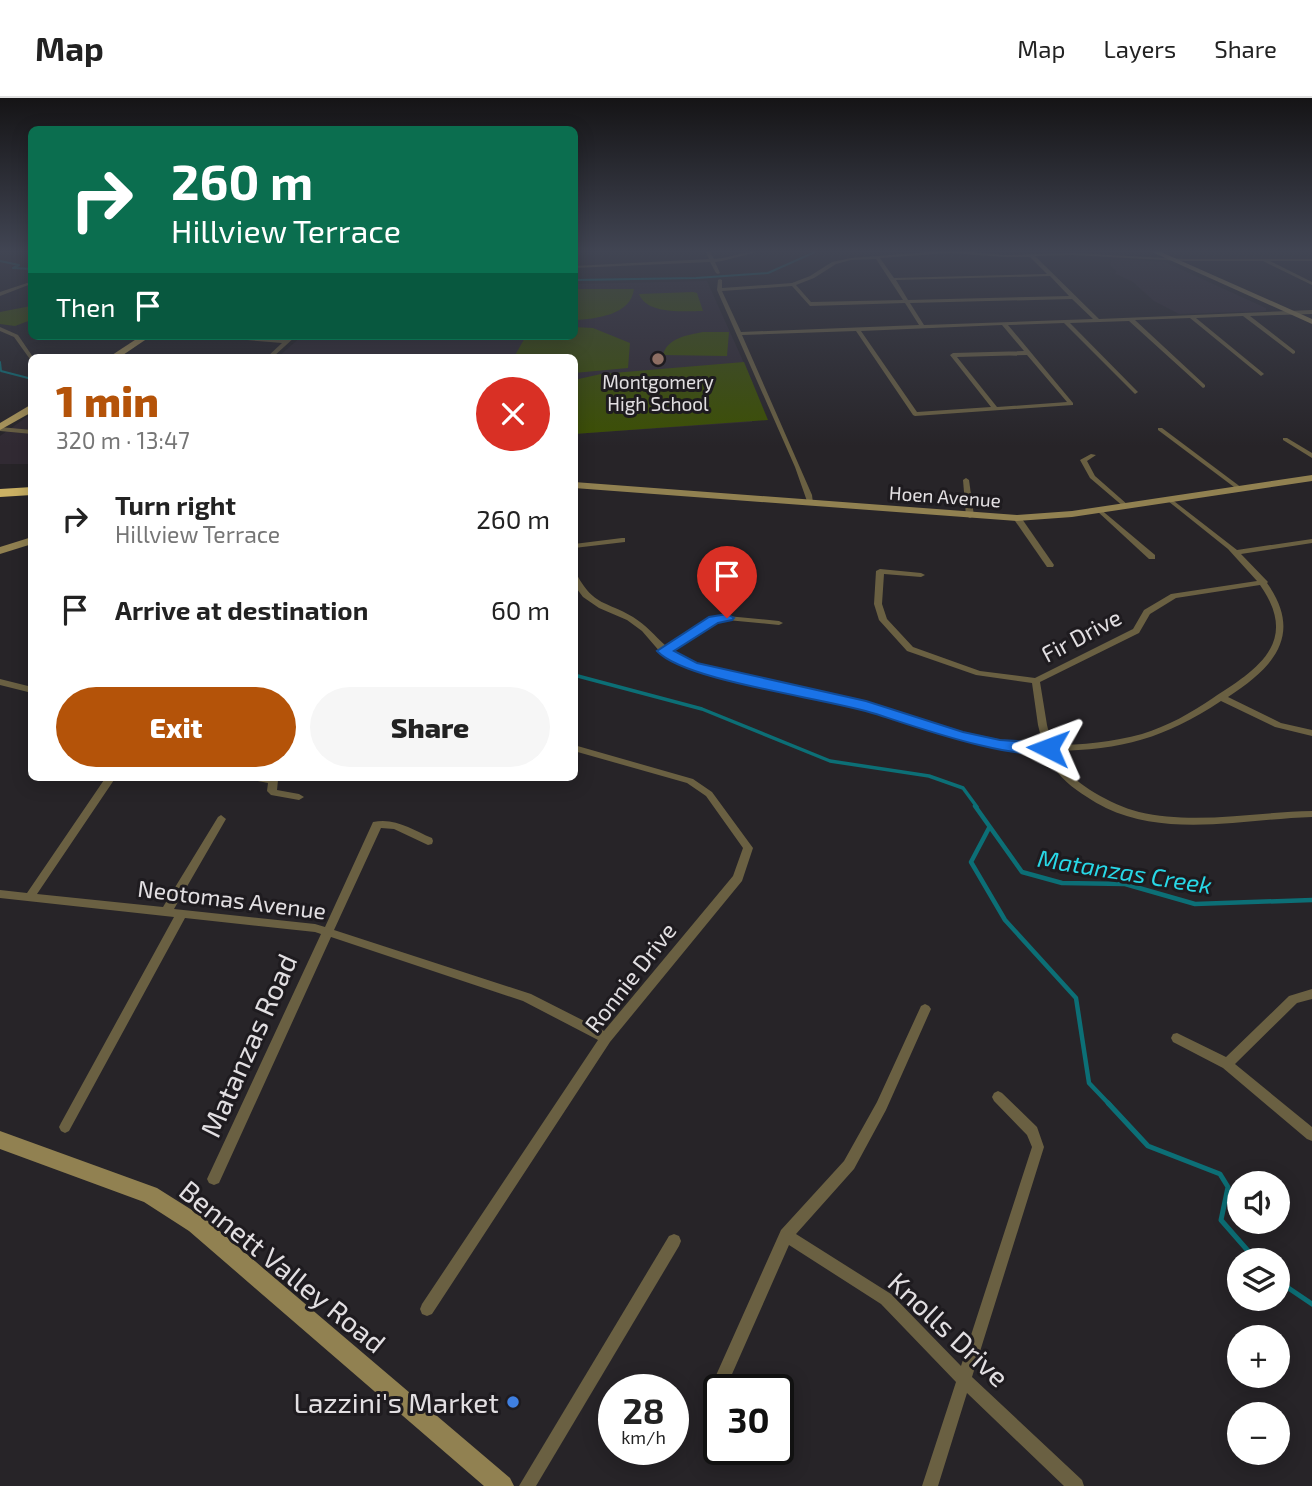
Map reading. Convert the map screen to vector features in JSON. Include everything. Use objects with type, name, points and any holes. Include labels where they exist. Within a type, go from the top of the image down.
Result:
[{"type":"highway","points":[[0,493],[28,491]]},
{"type":"main road","points":[[119,354],[141,340]]},
{"type":"main road","points":[[0,428],[28,410]]},
{"type":"street","points":[[731,317],[810,495],[810,503]]},
{"type":"street","points":[[916,317],[923,327]]},
{"type":"street","points":[[1094,317],[1097,320]]},
{"type":"street","points":[[1192,317],[1261,374]]},
{"type":"street","points":[[739,334],[1198,317]]},
{"type":"street","points":[[1247,317],[1293,352]]},
{"type":"street","points":[[1130,319],[1203,386]]},
{"type":"street","points":[[1066,322],[1135,392]]},
{"type":"street","points":[[858,330],[915,414],[1071,404],[1004,324]]},
{"type":"street","points":[[0,329],[16,336],[28,354]]},
{"type":"street","points":[[265,340],[286,342]]},
{"type":"street","points":[[273,354],[288,340]]},
{"type":"street","points":[[994,407],[953,355],[1028,353]]},
{"type":"street","points":[[0,428],[28,432]]},
{"type":"street","points":[[1160,429],[1240,489]]},
{"type":"street","points":[[1285,439],[1312,456]]},
{"type":"street","points":[[1093,455],[1083,460],[1092,477],[1126,506]]},
{"type":"street","name":"Hoen Avenue","points":[[578,485],[1017,518],[1099,510],[1312,478]]},
{"type":"street","points":[[966,480],[970,516]]},
{"type":"street","points":[[578,586],[587,598],[637,623],[664,651],[692,667],[866,705],[961,737],[1000,745],[1048,748],[1093,746],[1140,738],[1184,722],[1257,673],[1269,660],[1276,646],[1280,624],[1278,613],[1264,582],[1234,553],[1170,500]]},
{"type":"street","points":[[1099,510],[1152,557]]},
{"type":"street","points":[[1017,518],[1050,565]]},
{"type":"street","points":[[578,546],[622,540]]},
{"type":"street","points":[[0,551],[28,541]]},
{"type":"street","points":[[1234,553],[1312,541]]},
{"type":"street","name":"Fir Drive","points":[[921,575],[880,571],[878,604],[883,620],[910,649],[979,673],[1037,681],[1136,631],[1147,612],[1174,596],[1264,582]]},
{"type":"street","points":[[664,651],[714,620],[727,618],[779,623]]},
{"type":"street","points":[[1037,681],[1048,748],[1058,768],[1096,800],[1153,820],[1180,822],[1312,814]]},
{"type":"street","points":[[0,682],[28,689]]},
{"type":"street","points":[[1221,697],[1278,725],[1312,733]]},
{"type":"street","name":"Ronnie Drive","points":[[427,1308],[606,1038],[738,878],[748,848],[709,794],[690,781],[578,749]]},
{"type":"street","points":[[29,898],[108,781]]},
{"type":"street","points":[[274,781],[274,793],[299,797]]},
{"type":"street","points":[[166,912],[221,819]]},
{"type":"street","name":"Matanzas Road","points":[[214,1179],[377,825],[396,826],[428,841]]},
{"type":"street","name":"Neotomas Avenue","points":[[0,894],[328,931],[527,997],[606,1038]]},
{"type":"street","points":[[65,1127],[181,915]]},
{"type":"street","points":[[1227,1064],[1293,999],[1312,993]]},
{"type":"street","points":[[725,1374],[786,1235],[849,1165],[882,1106],[925,1009]]},
{"type":"street","points":[[1177,1038],[1227,1064],[1312,1135]]},
{"type":"street","points":[[930,1486],[1038,1147],[1032,1131],[999,1097]]},
{"type":"street","name":"Bennett Valley Road","points":[[0,1140],[150,1195],[196,1224],[502,1486]]},
{"type":"street","name":"Knolls Drive","points":[[786,1235],[886,1299],[965,1381],[1076,1486]]},
{"type":"street","points":[[527,1486],[674,1241]]},
{"type":"shaded area","name":"Montgomery High School","points":[[578,317],[723,317],[753,383],[752,422],[578,434],[578,354],[281,354],[297,340],[578,340]]},
{"type":"shaded area","points":[[28,416],[28,464],[0,464],[0,436]]},
{"type":"green space","points":[[0,317],[28,317],[28,321],[15,326],[0,324]]},
{"type":"green space","points":[[578,317],[603,317],[578,320]]},
{"type":"green space","points":[[578,327],[593,328],[630,343],[628,368],[578,373],[578,354],[516,354],[524,340],[578,340]]},
{"type":"green space","points":[[703,332],[729,332],[727,356],[663,355],[673,341]]},
{"type":"green space","points":[[744,362],[768,420],[578,434],[578,379],[601,374]]},
{"type":"waterway","name":"Matanzas Creek","points":[[0,362],[1,371],[28,378]]},
{"type":"waterway","name":"Matanzas Creek","points":[[578,676],[702,709],[830,761],[929,776],[963,788],[977,807]]},
{"type":"waterway","name":"Matanzas Creek","points":[[975,806],[1022,872],[1062,883],[1125,884],[1195,904],[1312,900]]},
{"type":"waterway","points":[[989,828],[971,862],[1005,920],[1076,998],[1089,1083],[1110,1105]]},
{"type":"waterway","points":[[1108,1103],[1148,1146],[1220,1174],[1228,1187],[1221,1220],[1246,1248]]},
{"type":"waterway","points":[[1290,1289],[1312,1304]]},
{"type":"place","name":"Montgomery High School","points":[[658,359]]},
{"type":"place","name":"Lazzini's Market","points":[[513,1402]]},
{"type":"route","points":[[727,618],[714,620],[664,651],[692,667],[866,705],[961,737],[1000,745],[1048,748]]}]
